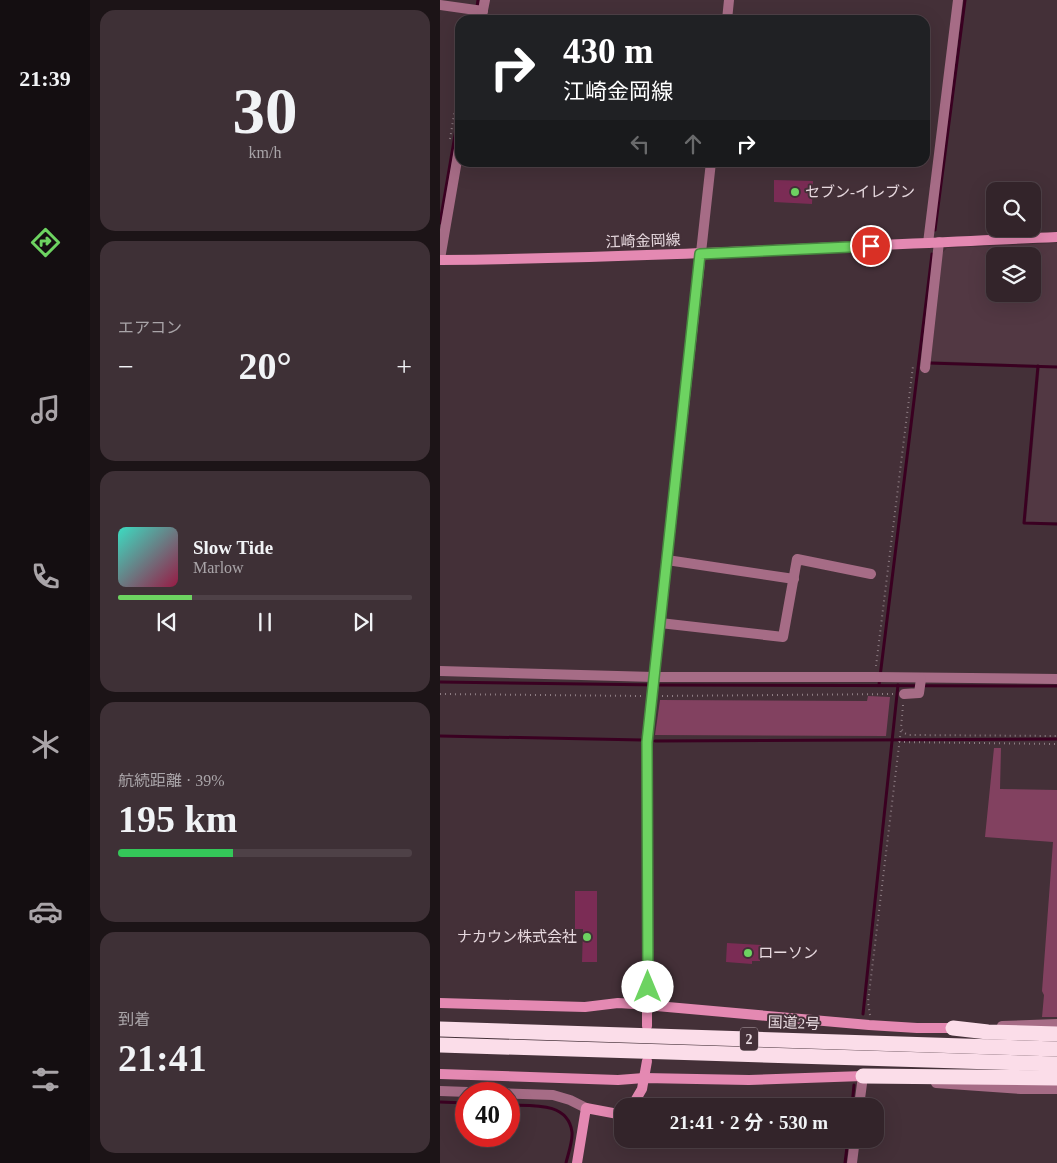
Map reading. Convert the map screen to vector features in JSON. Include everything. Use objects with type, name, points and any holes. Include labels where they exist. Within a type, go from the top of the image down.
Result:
[{"type":"highway","points":[[953,1028],[988,1032],[1057,1034]]},
{"type":"highway","name":"国道2号","points":[[440,1030],[1057,1049]]},
{"type":"highway","name":"2","points":[[440,1045],[1057,1064]]},
{"type":"highway","points":[[863,1076],[1057,1078]]},
{"type":"street","points":[[440,5],[479,13],[485,0]]},
{"type":"street","points":[[728,15],[729,0]]},
{"type":"street","points":[[925,368],[934,242],[958,0]]},
{"type":"street","points":[[440,259],[456,167]]},
{"type":"street","points":[[647,1026],[647,742],[710,167]]},
{"type":"street","name":"江崎金岡線","points":[[440,259],[700,254],[1057,237]]},
{"type":"street","points":[[660,623],[783,637],[797,559],[871,574]]},
{"type":"street","points":[[667,560],[794,579]]},
{"type":"street","points":[[440,671],[654,678],[878,677],[920,684],[1057,679]]},
{"type":"street","points":[[900,694],[919,693],[920,684]]},
{"type":"street","points":[[440,1003],[586,1008],[618,1003],[917,1028],[1057,1024]]},
{"type":"street","points":[[637,1098],[642,1089],[647,1061]]},
{"type":"street","points":[[440,1074],[618,1080],[644,1078],[749,1080],[863,1076],[975,1086],[1057,1089]]},
{"type":"street","points":[[860,1098],[863,1076]]},
{"type":"street","points":[[440,1091],[553,1095],[570,1100],[586,1108],[614,1113]]},
{"type":"street","points":[[577,1163],[586,1108]]},
{"type":"street","points":[[852,1163],[854,1148]]},
{"type":"path","points":[[878,677],[914,364]]},
{"type":"path","points":[[440,694],[874,692],[900,694],[901,728],[868,1002],[869,1025]]},
{"type":"path","points":[[901,728],[904,733],[909,735],[1057,736]]},
{"type":"path","points":[[899,740],[1057,744]]},
{"type":"shaded area","points":[[1057,243],[1057,522],[1026,522],[1040,365],[928,361],[942,253],[947,248]]},
{"type":"shaded area","points":[[868,696],[890,697],[886,736],[655,735],[660,700],[867,701]]},
{"type":"shaded area","points":[[994,748],[1001,748],[1000,789],[1057,790],[1057,1017],[1042,1017],[1044,995],[1042,991],[1053,842],[985,837]]},
{"type":"building","points":[[774,180],[813,181],[812,204],[774,202]]},
{"type":"building","points":[[575,891],[597,891],[597,962],[582,962],[583,929],[575,929]]},
{"type":"building","points":[[727,943],[761,945],[760,961],[752,961],[752,964],[726,962]]},
{"type":"waterway","points":[[476,15],[478,0]]},
{"type":"waterway","points":[[935,230],[965,0]]},
{"type":"waterway","points":[[440,223],[455,135]]},
{"type":"waterway","points":[[879,685],[932,254]]},
{"type":"waterway","points":[[928,363],[1057,367]]},
{"type":"waterway","points":[[1038,366],[1024,523],[1057,524]]},
{"type":"waterway","points":[[440,682],[661,685],[1057,686]]},
{"type":"waterway","points":[[863,1014],[898,685]]},
{"type":"waterway","points":[[440,736],[642,740]]},
{"type":"waterway","points":[[655,741],[1057,739]]},
{"type":"waterway","points":[[853,1098],[854,1085]]},
{"type":"waterway","points":[[440,1102],[455,1103]]},
{"type":"waterway","points":[[520,1105],[547,1107],[556,1110],[569,1122],[572,1136],[566,1163]]},
{"type":"waterway","points":[[845,1163],[847,1148]]},
{"type":"place","name":"セブン-イレブン","points":[[795,192]]},
{"type":"place","name":"ナカウン株式会社","points":[[587,937]]},
{"type":"place","name":"ローソン","points":[[748,953]]},
{"type":"route","points":[[648,987],[647,742],[700,254],[871,246]]}]
